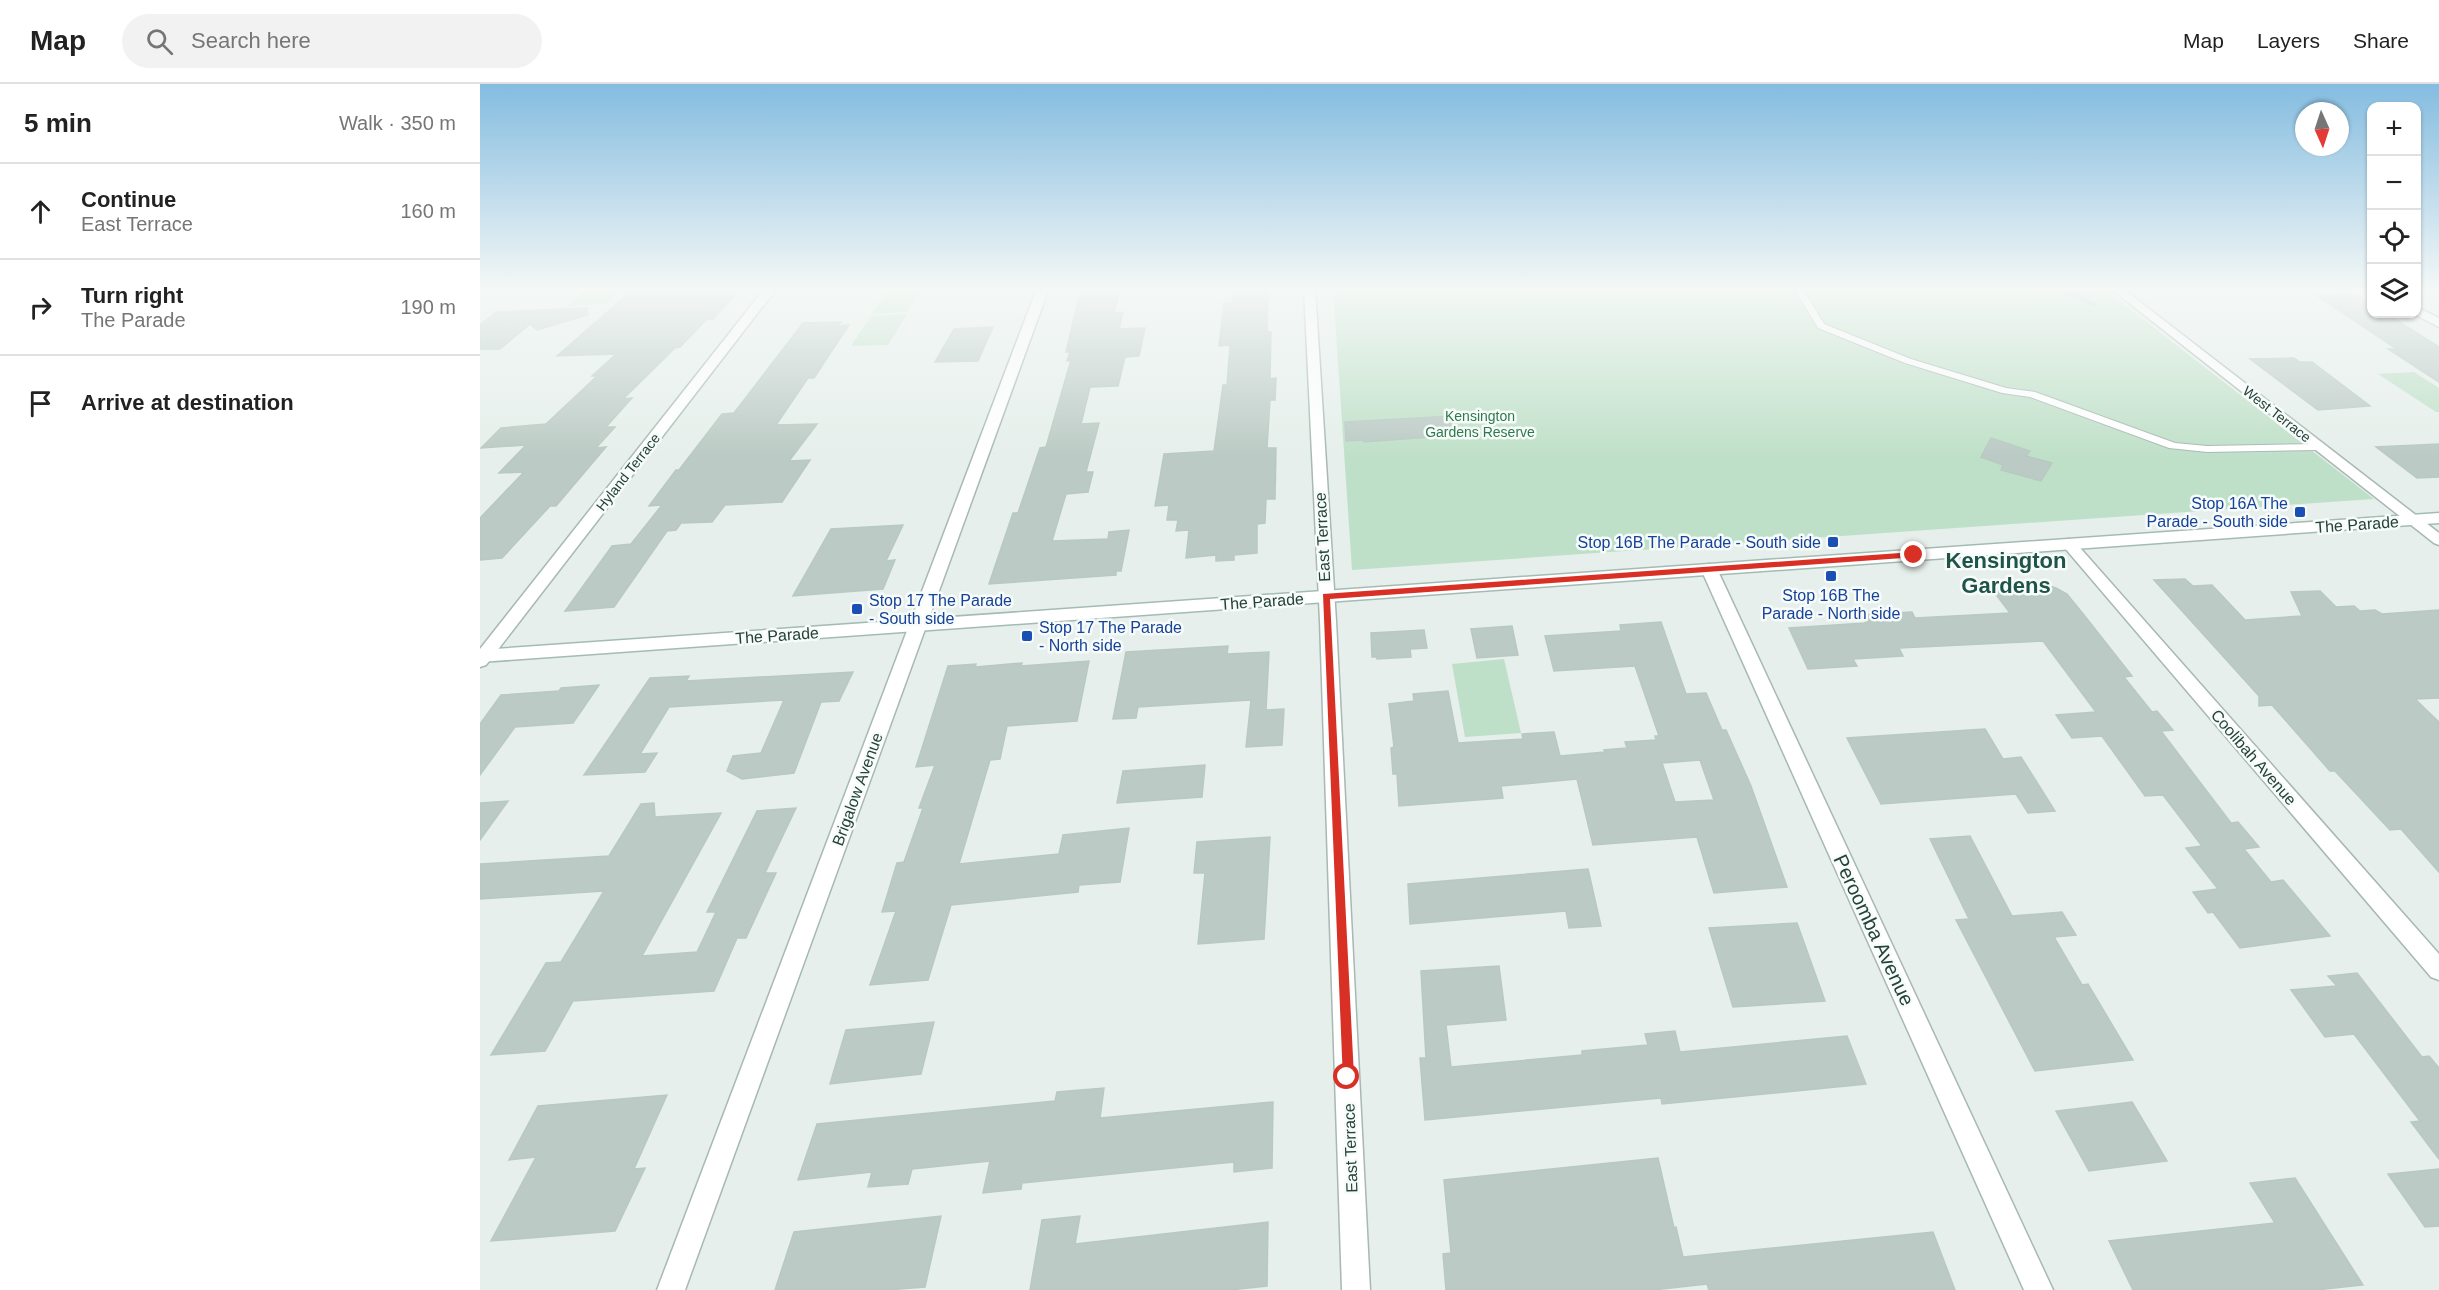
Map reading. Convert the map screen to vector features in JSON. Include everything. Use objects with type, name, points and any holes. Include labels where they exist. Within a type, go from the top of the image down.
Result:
[{"type":"street","name":"Hyland Terrace","points":[[481,657],[727,344]]},
{"type":"street","name":"Brigalow Avenue","points":[[671,1290],[1022,344]]},
{"type":"street","name":"East Terrace","points":[[1312,344],[1326,596],[1356,1290]]},
{"type":"street","name":"West Terrace","points":[[2187,344],[2439,540]]},
{"type":"street","name":"The Parade","points":[[481,657],[2439,518]]},
{"type":"street","name":"Coolibah Avenue","points":[[2069,544],[2439,970]]},
{"type":"street","name":"Peroomba Avenue","points":[[1709,569],[2039,1290]]},
{"type":"lane","points":[[1865,344],[1908,362],[2005,391],[2032,394],[2173,446],[2207,449],[2319,447]]},
{"type":"green space","points":[[852,344],[888,344],[888,345],[851,346]]},
{"type":"green space","name":"Kensington Gardens Reserve","points":[[1337,344],[2175,344],[2374,499],[1352,570]]},
{"type":"green space","points":[[2414,372],[2439,388],[2439,412],[2378,374]]},
{"type":"green space","points":[[1504,659],[1521,733],[1465,737],[1452,664]]},
{"type":"building","points":[[480,344],[506,344],[500,349],[480,349]]},
{"type":"building","points":[[570,344],[683,344],[675,348],[623,399],[632,398],[606,427],[615,427],[596,448],[606,447],[556,506],[550,506],[502,558],[480,560],[480,518],[524,472],[499,473],[526,445],[481,448],[501,428],[546,424],[597,376],[592,376],[616,354],[557,356]]},
{"type":"building","points":[[787,344],[836,344],[814,378],[808,378],[776,425],[817,424],[789,461],[810,460],[782,502],[725,505],[712,522],[681,523],[676,530],[667,531],[614,607],[565,611],[612,546],[631,544],[662,505],[649,506],[722,414],[734,413]]},
{"type":"building","points":[[945,344],[985,344],[978,361],[935,362]]},
{"type":"building","points":[[1068,344],[1142,344],[1139,356],[1125,357],[1118,386],[1090,387],[1081,424],[1099,423],[1086,472],[1093,472],[1088,492],[1066,494],[1052,541],[1108,539],[1109,532],[1129,530],[1121,571],[1116,571],[1116,575],[989,584],[1013,513],[1018,513],[1040,448],[1046,447],[1071,360],[1067,361],[1070,352],[1066,352]]},
{"type":"building","points":[[1219,344],[1271,344],[1270,379],[1276,378],[1275,400],[1270,400],[1267,448],[1276,448],[1275,499],[1266,499],[1265,523],[1257,524],[1257,553],[1234,555],[1234,560],[1216,561],[1216,555],[1186,558],[1189,530],[1176,531],[1178,520],[1167,520],[1169,505],[1155,506],[1164,454],[1214,451],[1223,385],[1227,385],[1230,345]]},
{"type":"building","points":[[2390,344],[2435,344],[2439,347],[2439,382],[2388,349],[2397,349]]},
{"type":"building","points":[[2294,358],[2300,362],[2312,362],[2370,406],[2318,410],[2250,359]]},
{"type":"building","points":[[1453,416],[1457,435],[1364,442],[1364,440],[1346,441],[1345,422]]},
{"type":"building","points":[[1991,438],[2030,451],[2026,456],[2052,463],[2041,481],[2001,470],[2003,465],[1981,457]]},
{"type":"building","points":[[2439,444],[2439,477],[2417,478],[2376,447]]},
{"type":"building","points":[[903,525],[886,561],[895,560],[883,589],[793,596],[831,529]]},
{"type":"building","points":[[2185,579],[2193,586],[2212,585],[2245,620],[2302,616],[2291,592],[2320,591],[2336,607],[2354,606],[2360,611],[2375,610],[2382,614],[2439,610],[2439,698],[2415,699],[2439,722],[2439,872],[2401,829],[2390,830],[2335,771],[2330,771],[2272,705],[2259,706],[2259,696],[2154,580]]},
{"type":"building","points":[[2043,584],[2067,594],[2132,676],[2124,677],[2152,712],[2157,711],[2173,730],[2161,731],[2231,823],[2238,822],[2259,847],[2244,849],[2271,882],[2283,880],[2330,936],[2240,948],[2213,912],[2208,913],[2193,892],[2218,889],[2186,848],[2202,846],[2163,795],[2145,796],[2102,736],[2072,738],[2056,715],[2096,712],[2043,641],[1899,648],[1903,656],[1853,659],[1857,666],[1808,669],[1789,628],[1866,623],[1861,615],[1912,612],[1915,618],[2010,613],[1991,588]]},
{"type":"building","points":[[1661,622],[1686,694],[1706,693],[1722,730],[1726,730],[1751,786],[1787,887],[1714,893],[1697,837],[1593,845],[1577,779],[1501,786],[1503,798],[1399,806],[1397,774],[1393,774],[1391,748],[1394,747],[1389,704],[1414,701],[1413,694],[1448,691],[1458,743],[1523,739],[1522,734],[1554,732],[1560,756],[1605,752],[1604,750],[1627,748],[1625,742],[1656,740],[1655,736],[1659,736],[1635,666],[1554,671],[1545,636],[1621,631],[1620,625]],"holes":[[[1700,760],[1714,800],[1675,802],[1662,763]]]},
{"type":"building","points":[[1512,626],[1518,655],[1477,658],[1471,629]]},
{"type":"building","points":[[1424,630],[1427,648],[1410,649],[1411,657],[1377,659],[1377,657],[1372,657],[1371,633]]},
{"type":"building","points":[[1228,646],[1227,654],[1269,652],[1266,710],[1284,709],[1282,745],[1246,747],[1251,700],[1138,707],[1136,718],[1113,719],[1126,652]]},
{"type":"building","points":[[1089,661],[1077,721],[1007,726],[1000,759],[990,760],[959,864],[1059,854],[1063,835],[1129,828],[1120,882],[1079,885],[1078,892],[951,905],[928,980],[870,985],[896,911],[882,912],[897,863],[904,862],[923,808],[919,808],[935,765],[916,767],[948,666],[976,664],[975,667],[1022,663],[1021,666]]},
{"type":"building","points":[[853,672],[839,701],[821,702],[794,773],[742,779],[727,771],[733,756],[761,753],[784,700],[669,707],[640,754],[657,753],[645,772],[584,775],[650,678],[689,676],[686,681]]},
{"type":"building","points":[[599,685],[573,723],[515,727],[480,775],[480,724],[501,695],[559,691],[561,688]]},
{"type":"building","points":[[1985,729],[2003,759],[2021,757],[2055,811],[2028,813],[2016,794],[1881,804],[1847,738]]},
{"type":"building","points":[[1205,765],[1202,797],[1117,803],[1123,771]]},
{"type":"building","points":[[508,801],[480,840],[480,803]]},
{"type":"building","points":[[654,803],[655,817],[721,813],[642,956],[697,952],[716,912],[707,912],[757,811],[796,808],[765,873],[776,873],[746,938],[737,938],[714,991],[573,1001],[545,1051],[491,1055],[546,963],[561,962],[604,891],[480,899],[480,864],[609,856],[641,804]]},
{"type":"building","points":[[1970,836],[2012,916],[2062,912],[2076,935],[2054,937],[2082,985],[2088,984],[2133,1060],[2035,1071],[1956,920],[1969,919],[1930,839]]},
{"type":"building","points":[[1270,837],[1264,939],[1198,944],[1205,873],[1194,873],[1197,842]]},
{"type":"building","points":[[1588,869],[1601,926],[1569,928],[1566,911],[1410,924],[1408,884]]},
{"type":"building","points":[[1797,923],[1825,1001],[1733,1007],[1709,928]]},
{"type":"building","points":[[1499,966],[1506,1020],[1446,1025],[1451,1067],[1582,1055],[1582,1051],[1648,1045],[1645,1034],[1675,1031],[1680,1052],[1847,1036],[1866,1084],[1662,1104],[1661,1098],[1425,1120],[1420,1058],[1426,1058],[1421,971]]},
{"type":"building","points":[[2357,973],[2422,1057],[2429,1056],[2439,1068],[2439,1159],[2411,1122],[2420,1121],[2354,1034],[2325,1037],[2291,990],[2337,986],[2328,976]]},
{"type":"building","points":[[934,1022],[921,1074],[830,1084],[846,1030]]},
{"type":"building","points":[[1104,1088],[1100,1118],[1273,1102],[1272,1168],[1234,1172],[1234,1162],[1022,1183],[1021,1189],[983,1193],[990,1161],[912,1169],[908,1184],[868,1187],[872,1172],[798,1180],[817,1124],[1055,1101],[1057,1092]]},
{"type":"building","points":[[667,1095],[634,1169],[645,1168],[615,1231],[491,1241],[536,1157],[509,1160],[538,1106]]},
{"type":"building","points":[[2132,1102],[2167,1161],[2089,1171],[2056,1111]]},
{"type":"building","points":[[1658,1158],[1683,1257],[1933,1232],[1955,1290],[1709,1290],[1707,1284],[1653,1290],[1446,1290],[1443,1254],[1451,1253],[1444,1180]]},
{"type":"building","points":[[2439,1169],[2439,1226],[2425,1227],[2388,1174]]},
{"type":"building","points":[[2295,1178],[2363,1285],[2316,1290],[2133,1290],[2109,1241],[2275,1223],[2250,1183]]},
{"type":"building","points":[[941,1216],[925,1287],[887,1290],[775,1290],[794,1232]]},
{"type":"building","points":[[1080,1216],[1075,1244],[1268,1222],[1267,1286],[1230,1290],[1030,1290],[1042,1220]]},
{"type":"place","name":"Stop 16A The Parade - South side","points":[[2300,512]]},
{"type":"place","name":"Stop 16B The Parade - South side","points":[[1833,542]]},
{"type":"place","name":"Stop 16B The Parade - North side","points":[[1831,576]]},
{"type":"place","name":"Stop 17 The Parade - South side","points":[[857,609]]},
{"type":"place","name":"Stop 17 The Parade - North side","points":[[1027,636]]},
{"type":"district","name":"Kensington Gardens","points":[[2006,572]]},
{"type":"route","points":[[1347,1077],[1326,596],[1914,555]]}]
